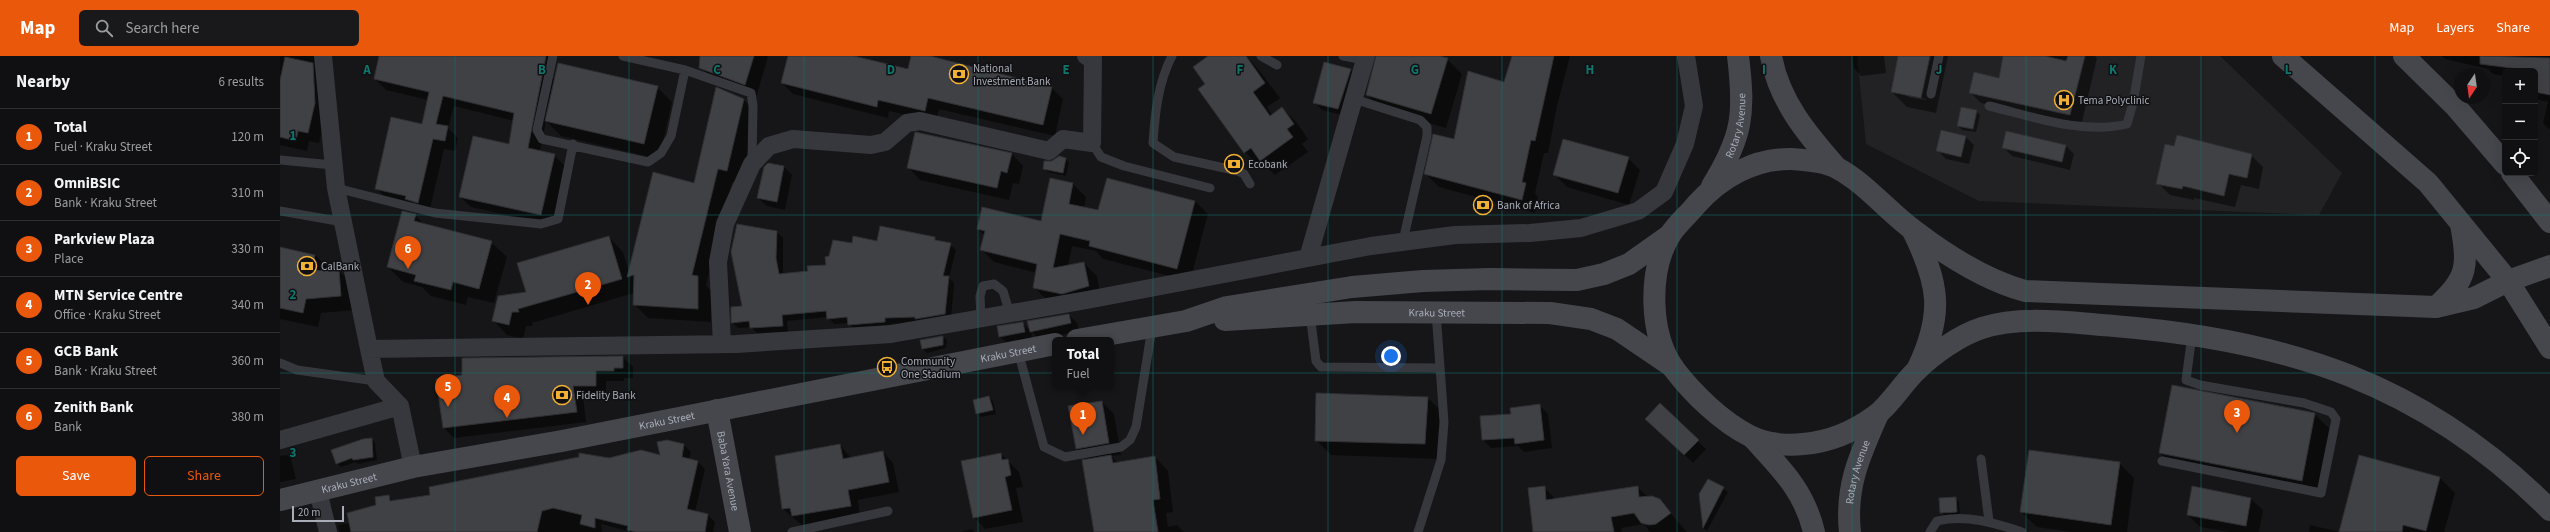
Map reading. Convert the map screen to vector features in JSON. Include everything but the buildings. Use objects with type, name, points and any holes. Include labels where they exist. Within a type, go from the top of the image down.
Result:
[{"type":"main road","name":"Rotary Avenue","points":[[1710,190],[1730,156],[1740,122],[1743,95],[1738,56]]},
{"type":"main road","points":[[1771,56],[1782,93],[1794,114],[1836,167],[1890,208],[1913,231],[1973,271],[2001,285],[2025,291],[2436,307],[2474,298],[2508,281],[2550,266]]},
{"type":"main road","points":[[2283,56],[2428,183],[2508,281],[2550,348]]},
{"type":"main road","points":[[2404,56],[2456,108],[2502,161]]},
{"type":"main road","points":[[1814,532],[1808,509],[1799,492],[1753,438],[1728,422],[1704,401],[1673,367],[1660,336],[1654,307],[1657,268],[1671,234],[1710,190],[1738,172],[1764,162],[1788,159],[1812,161],[1836,167]]},
{"type":"main road","points":[[2514,176],[2550,222]]},
{"type":"main road","points":[[2436,307],[2458,286],[2463,275],[2465,248],[2461,224]]},
{"type":"main road","points":[[1913,231],[1927,260],[1935,290],[1935,315],[1930,343],[1917,369]]},
{"type":"main road","name":"Kraku Street","points":[[1096,337],[1186,321],[1227,307],[1352,287],[1423,281],[1490,279],[1577,280],[1604,274],[1629,264],[1671,234]]},
{"type":"main road","name":"Kraku Street","points":[[1186,321],[1230,320],[1310,313],[1550,313],[1591,319],[1617,329],[1673,367]]},
{"type":"main road","points":[[1753,438],[1791,445],[1822,443],[1848,433],[1878,414],[1917,369],[1957,340],[1978,329],[1996,324],[2060,322],[2192,334],[2263,347],[2312,360],[2352,375],[2398,398],[2486,453],[2526,486],[2550,510]]},
{"type":"main road","name":"Kraku Street","points":[[280,500],[413,467],[717,410],[1052,344]]},
{"type":"main road","name":"Baba Yara Avenue","points":[[717,410],[740,532]]},
{"type":"main road","name":"Rotary Avenue","points":[[1850,532],[1848,501],[1851,483],[1859,456],[1878,414]]},
{"type":"street","points":[[323,56],[336,188],[376,381],[400,406],[413,467]]},
{"type":"street","points":[[722,344],[718,262],[725,224],[752,164],[769,146],[793,139],[871,145],[885,142],[907,123],[920,121],[1049,151],[1063,139],[1092,143],[1093,60],[1086,56]]},
{"type":"street","points":[[369,349],[722,344],[883,334],[1010,314],[1403,241],[1455,235],[1530,233],[1581,228],[1638,211],[1664,192],[1685,144],[1694,106],[1686,56]]},
{"type":"street","points":[[1308,258],[1366,58]]},
{"type":"street","points":[[280,440],[400,406]]},
{"type":"street","points":[[318,491],[328,532]]},
{"type":"lane","points":[[553,56],[538,130],[542,139],[573,144],[648,162],[661,153],[671,136],[685,70]]},
{"type":"lane","points":[[623,56],[685,70],[751,93],[753,106],[752,164]]},
{"type":"lane","points":[[1172,56],[1167,67],[1155,108],[1154,143],[1174,157],[1238,171],[1244,174],[1250,184]]},
{"type":"lane","points":[[1261,56],[1277,65]]},
{"type":"lane","points":[[1343,56],[1366,58]]},
{"type":"lane","points":[[1931,94],[1939,56]]},
{"type":"lane","points":[[1989,106],[2072,124],[2109,128],[2127,124],[2133,103],[2141,56]]},
{"type":"lane","points":[[1354,98],[1420,120],[1427,127],[1427,136],[1403,241]]},
{"type":"lane","points":[[1092,143],[1101,157],[1210,188]]},
{"type":"lane","points":[[336,188],[435,213],[541,224],[558,219],[573,144]]},
{"type":"lane","points":[[280,160],[333,165]]},
{"type":"lane","points":[[280,211],[343,222]]},
{"type":"lane","points":[[981,319],[980,296],[984,286],[994,284],[1003,291],[1010,314]]},
{"type":"lane","points":[[1418,532],[1441,460],[1444,422],[1436,312]]},
{"type":"lane","points":[[1310,313],[1316,361],[1321,367],[1440,368]]},
{"type":"lane","points":[[1018,350],[1044,447],[1065,457],[1121,447],[1130,440],[1136,427],[1152,328]]},
{"type":"lane","points":[[2162,461],[2321,493],[2336,418],[2331,412],[2304,403],[2200,385],[2186,380],[2192,334]]},
{"type":"lane","points":[[280,363],[297,370],[376,381]]},
{"type":"lane","points":[[1981,459],[1989,522]]},
{"type":"lane","points":[[792,532],[888,511]]},
{"type":"lane","points":[[1930,532],[1937,522],[1950,518],[1989,522],[2022,532]]},
{"type":"shaded area","name":"Tema Polyclinic","points":[[1857,56],[2220,56],[2342,173],[2319,215],[1979,201],[1866,144]]},
{"type":"place","name":"National Investment Bank","points":[[959,74]]},
{"type":"place","name":"Tema Polyclinic","points":[[2064,100]]},
{"type":"place","name":"Ecobank","points":[[1234,164]]},
{"type":"place","name":"Bank of Africa","points":[[1483,205]]},
{"type":"place","name":"CalBank","points":[[307,266]]},
{"type":"place","name":"Zenith Bank","points":[[408,269]]},
{"type":"place","name":"OmniBSIC","points":[[588,305]]},
{"type":"place","name":"Community One Stadium","points":[[887,367]]},
{"type":"place","name":"Fidelity Bank","points":[[562,395]]},
{"type":"place","name":"GCB Bank","points":[[448,407]]},
{"type":"place","name":"MTN Service Centre","points":[[507,418]]},
{"type":"place","name":"Parkview Plaza","points":[[2237,433]]},
{"type":"place","name":"Total","points":[[1083,435]]}]
